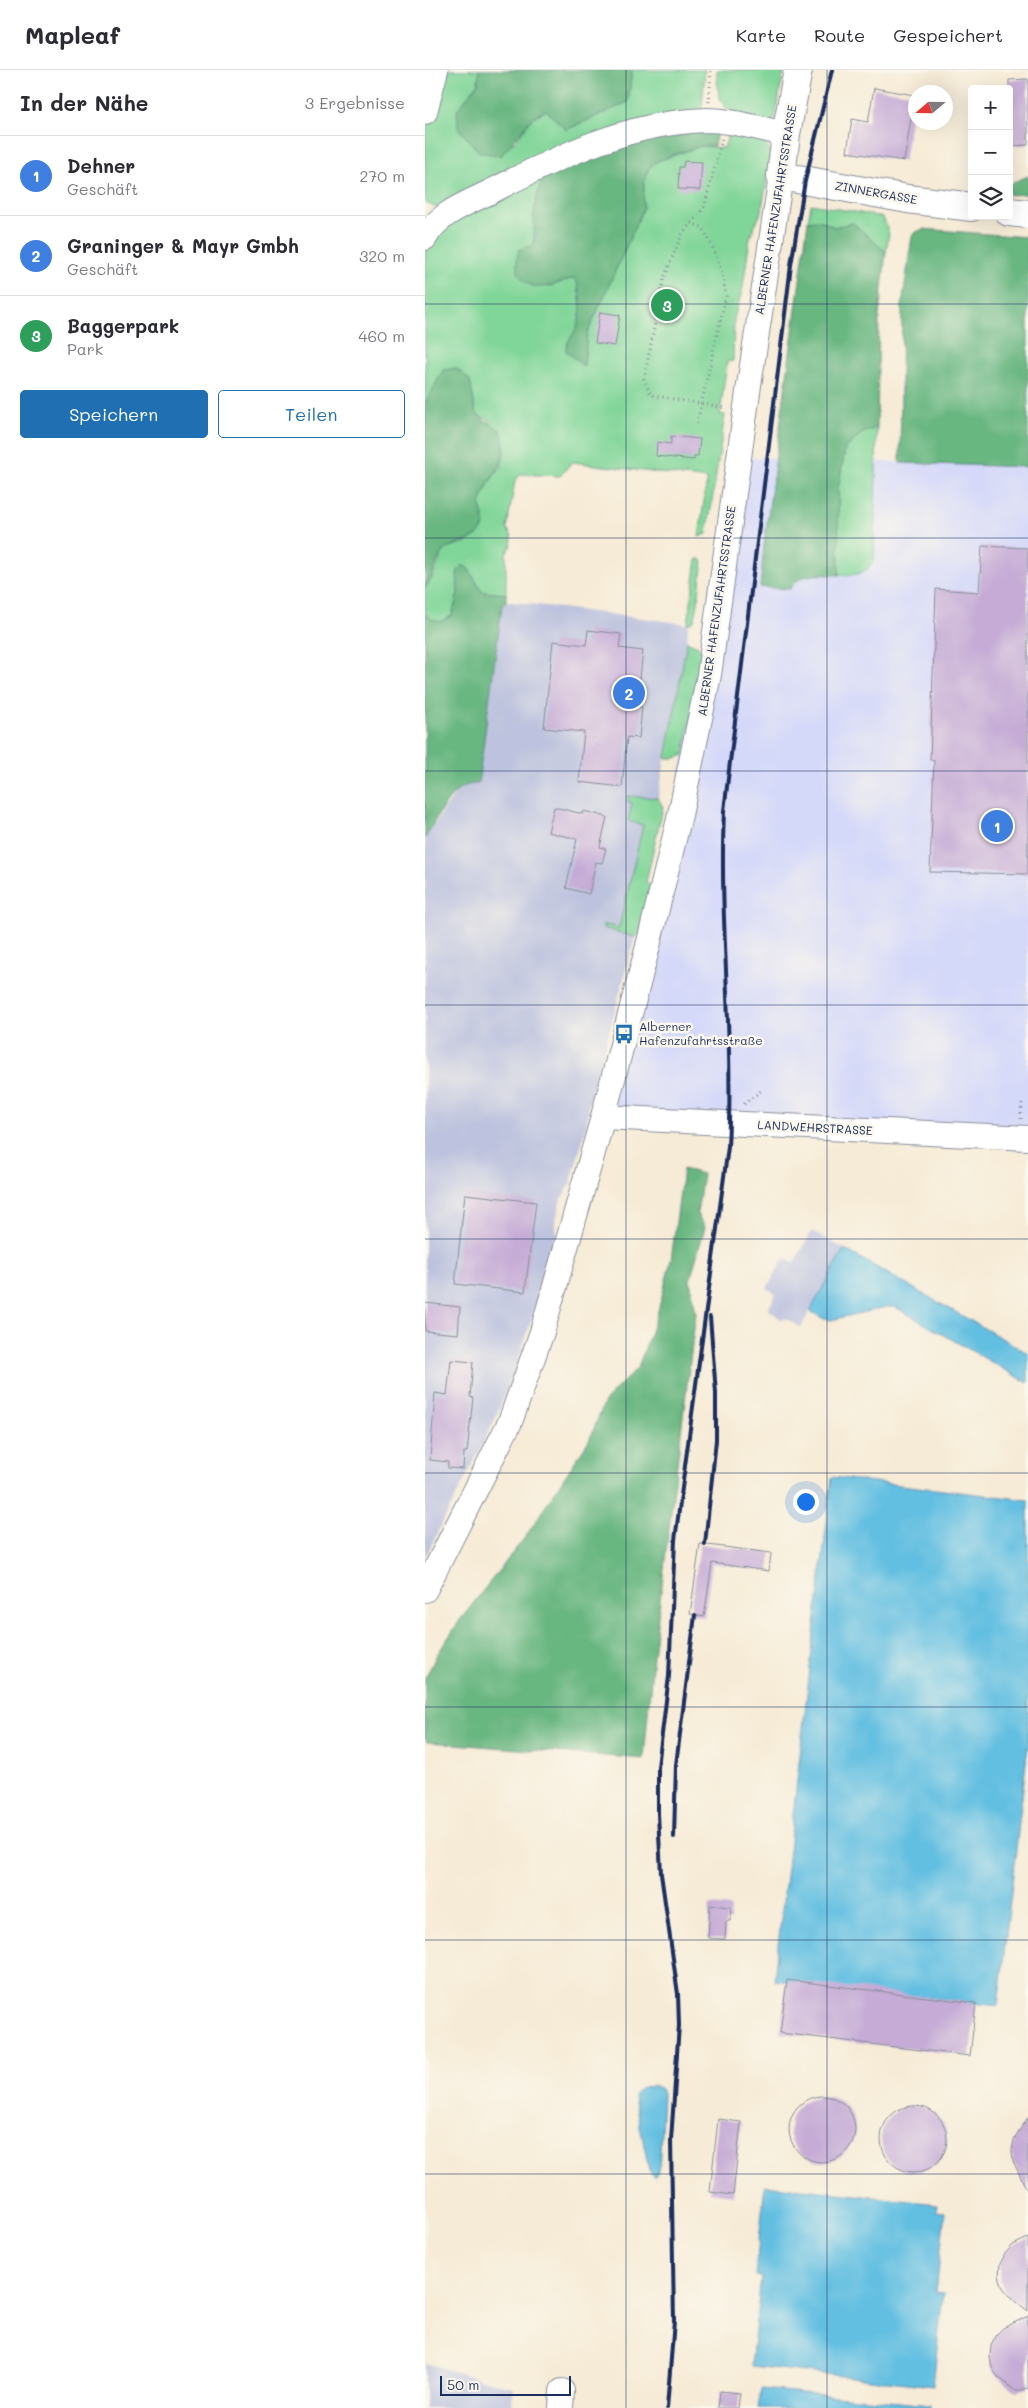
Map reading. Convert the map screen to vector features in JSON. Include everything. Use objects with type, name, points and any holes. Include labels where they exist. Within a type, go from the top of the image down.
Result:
[{"type":"main road","name":"ALBERNER HAFENZUFAHRTSSTRASSE","points":[[781,176],[786,134],[798,70]]},
{"type":"main road","name":"ZINNERGASSE","points":[[781,176],[908,199],[968,206]]},
{"type":"main road","points":[[1013,212],[1028,214]]},
{"type":"street","points":[[425,112],[436,70]]},
{"type":"street","points":[[427,227],[462,206],[580,148],[640,129],[717,121],[786,134]]},
{"type":"street","name":"ALBERNER HAFENZUFAHRTSSTRASSE","points":[[425,1590],[510,1422],[542,1332],[603,1117],[675,834],[703,709],[745,411],[781,176]]},
{"type":"street","name":"LANDWEHRSTRASSE","points":[[603,1117],[1024,1129]]},
{"type":"path","points":[[711,70],[717,121],[704,208],[682,234],[664,278],[644,379],[651,395],[702,406],[745,411]]},
{"type":"path","points":[[691,223],[702,227],[713,247],[724,275],[726,296],[696,427]]},
{"type":"path","points":[[738,1110],[763,1088]]},
{"type":"path","points":[[1022,1099],[1024,1129]]},
{"type":"shaded area","points":[[739,457],[1028,467],[1028,1138],[603,1117],[647,950]]},
{"type":"shaded area","points":[[506,601],[688,624],[687,641],[658,798],[628,796],[643,825],[646,882],[635,937],[588,1108],[586,1128],[570,1185],[561,1199],[555,1224],[557,1234],[544,1280],[517,1365],[493,1424],[425,1557],[425,838],[458,789],[470,783],[478,784],[502,606]]},
{"type":"shaded area","points":[[812,1231],[844,1249],[801,1327],[784,1318],[782,1320],[768,1309],[776,1294],[767,1288],[784,1258],[794,1263]]},
{"type":"shaded area","points":[[425,2363],[514,2388],[511,2408],[425,2408]]},
{"type":"green space","points":[[442,70],[479,70],[478,84],[457,110],[514,143],[533,117],[547,110],[566,130],[628,102],[632,70],[705,70],[702,107],[696,114],[443,207],[434,207],[425,202],[425,132]]},
{"type":"green space","points":[[479,70],[632,70],[628,102],[566,130],[546,110],[533,117],[501,156],[479,152],[458,128],[457,110],[478,84]]},
{"type":"green space","points":[[717,70],[784,70],[775,118],[772,123],[747,118],[729,111],[720,97],[717,85]]},
{"type":"green space","points":[[718,128],[714,146],[701,146],[675,154],[655,162],[648,170],[644,183],[643,209],[587,334],[584,366],[566,351],[580,317],[577,282],[574,278],[548,286],[533,286],[519,275],[517,269],[519,250],[527,246],[531,248],[533,244],[534,213],[543,178],[607,144]]},
{"type":"green space","points":[[730,130],[763,141],[771,153],[760,215],[750,237],[743,287],[734,319],[733,361],[727,362],[720,414],[725,415],[707,534],[699,537],[707,479],[572,462],[560,476],[521,474],[515,481],[507,528],[512,537],[511,546],[506,553],[506,594],[482,592],[468,568],[457,586],[458,593],[452,616],[440,622],[431,619],[425,613],[425,588],[431,580],[443,552],[452,546],[467,542],[483,529],[484,522],[480,503],[490,481],[502,466],[489,420],[476,414],[470,380],[425,404],[425,252],[436,231],[551,167],[537,196],[534,238],[531,248],[550,285],[574,278],[577,282],[580,317],[566,351],[583,366],[587,334],[643,209],[644,183],[648,170],[655,162],[701,146],[724,148]]},
{"type":"green space","points":[[1028,176],[1028,194],[1013,195],[1013,182]]},
{"type":"green space","points":[[811,204],[883,217],[889,234],[886,252],[853,223],[834,227],[819,220],[808,221]]},
{"type":"green space","points":[[819,220],[834,227],[853,223],[886,252],[879,316],[877,427],[861,434],[845,449],[838,489],[839,575],[812,575],[805,577],[794,583],[790,589],[760,587],[765,537],[808,221]]},
{"type":"green space","points":[[923,229],[1028,237],[1028,467],[900,463],[902,306],[912,236]]},
{"type":"green space","points":[[456,368],[470,380],[476,414],[501,431],[504,451],[501,464],[481,499],[483,528],[470,540],[449,547],[444,551],[438,559],[425,588],[425,404],[443,370]]},
{"type":"green space","points":[[877,427],[874,560],[864,571],[850,575],[839,575],[838,489],[845,449],[861,434]]},
{"type":"green space","points":[[697,559],[701,559],[703,562],[696,614],[694,621],[688,624]]},
{"type":"green space","points":[[462,565],[468,568],[482,592],[506,594],[506,601],[502,606],[478,784],[469,785],[453,795],[440,812],[425,838],[425,613],[431,619],[440,622],[452,616],[458,593],[457,573]]},
{"type":"green space","points":[[687,641],[698,646],[702,653],[684,755],[676,758],[666,758]]},
{"type":"green space","points":[[628,796],[658,798],[663,807],[646,882],[651,885],[640,933],[635,937],[603,928],[603,924],[619,928],[643,825],[628,821],[632,803],[628,802]]},
{"type":"green space","points":[[683,1169],[703,1174],[697,1214],[705,1227],[690,1280],[696,1313],[653,1656],[644,1759],[428,1742],[425,1739],[425,1679],[436,1656],[460,1620],[526,1536],[589,1440],[606,1399],[638,1367],[657,1315],[671,1260]]},
{"type":"water","points":[[844,1249],[1028,1353],[1028,1383],[895,1307],[887,1307],[831,1320],[824,1319],[810,1311]]},
{"type":"water","points":[[832,1477],[1028,1500],[1028,1745],[998,2006],[774,1980]]},
{"type":"water","points":[[656,2086],[661,2089],[663,2094],[659,2171],[654,2177],[649,2170],[634,2097],[636,2092],[642,2087]]},
{"type":"water","points":[[765,2185],[937,2204],[936,2211],[945,2212],[936,2292],[943,2293],[933,2386],[751,2366],[761,2277],[755,2276]]},
{"type":"water","points":[[761,2389],[931,2405],[931,2408],[758,2408]]},
{"type":"building","points":[[1028,79],[1028,145],[1013,146],[1013,85],[1009,85],[1009,80]]},
{"type":"building","points":[[874,88],[908,94],[909,130],[904,161],[847,152],[852,119],[868,122]]},
{"type":"building","points":[[684,161],[702,162],[700,190],[678,189],[679,167],[683,167]]},
{"type":"building","points":[[600,312],[620,315],[615,346],[595,343]]},
{"type":"building","points":[[671,436],[700,439],[698,456],[694,456],[694,460],[656,456],[657,442],[671,444]]},
{"type":"building","points":[[982,546],[1028,548],[1028,874],[930,872],[934,760],[930,760],[936,589],[979,592]]},
{"type":"building","points":[[588,630],[621,634],[619,648],[643,651],[637,706],[642,707],[639,738],[627,737],[622,787],[579,782],[584,732],[544,728],[553,641],[586,645]]},
{"type":"building","points":[[554,807],[583,814],[584,811],[607,817],[600,847],[606,849],[602,863],[596,862],[589,894],[566,888],[577,839],[548,832]]},
{"type":"building","points":[[465,1194],[536,1202],[525,1292],[455,1284]]},
{"type":"building","points":[[425,1303],[460,1307],[458,1334],[425,1331]]},
{"type":"building","points":[[451,1360],[473,1362],[470,1397],[473,1398],[467,1452],[464,1452],[463,1469],[448,1468],[448,1462],[430,1460],[435,1393],[447,1395]]},
{"type":"building","points":[[700,1544],[771,1553],[769,1571],[712,1563],[704,1617],[690,1614]]},
{"type":"building","points":[[710,1905],[731,1907],[730,1921],[726,1921],[725,1939],[708,1938]]},
{"type":"building","points":[[787,1980],[976,2003],[970,2056],[780,2033]]},
{"type":"building","points":[[822,2096],[835,2099],[845,2106],[852,2116],[855,2129],[852,2142],[845,2152],[835,2159],[822,2162],[809,2159],[799,2152],[792,2142],[789,2129],[792,2116],[799,2106],[809,2099]]},
{"type":"building","points":[[914,2106],[927,2109],[937,2116],[944,2126],[947,2139],[944,2152],[937,2162],[927,2169],[914,2172],[901,2169],[891,2162],[884,2152],[881,2139],[884,2126],[891,2116],[901,2109]]},
{"type":"building","points":[[1028,2117],[1028,2192],[1013,2161],[1012,2150],[1014,2140]]},
{"type":"building","points":[[718,2119],[741,2122],[733,2195],[710,2192]]},
{"type":"building","points":[[1028,2238],[1028,2311],[1008,2295],[1002,2286],[999,2275],[1000,2264],[1005,2254],[1013,2245]]},
{"type":"building","points":[[1028,2316],[1028,2388],[1016,2391],[998,2377],[992,2368],[991,2346],[995,2336],[1003,2328]]},
{"type":"building","points":[[720,2391],[740,2393],[738,2408],[718,2408]]},
{"type":"railway","points":[[667,2408],[674,2321],[671,2140],[679,2025],[678,1994],[661,1874],[658,1767],[669,1676],[675,1540],[728,1147],[729,1063],[723,895],[724,811],[791,265],[805,181],[832,70]]},
{"type":"railway","points":[[705,1544],[716,1440],[716,1393],[710,1317]]},
{"type":"railway","points":[[674,1837],[676,1765],[695,1615]]},
{"type":"place","name":"Baggerpark","points":[[667,305]]},
{"type":"place","name":"Graninger & Mayr Gmbh","points":[[629,693]]},
{"type":"place","name":"Dehner","points":[[997,826]]},
{"type":"place","name":"Alberner Hafenzufahrtsstraße","points":[[624,1034]]}]
